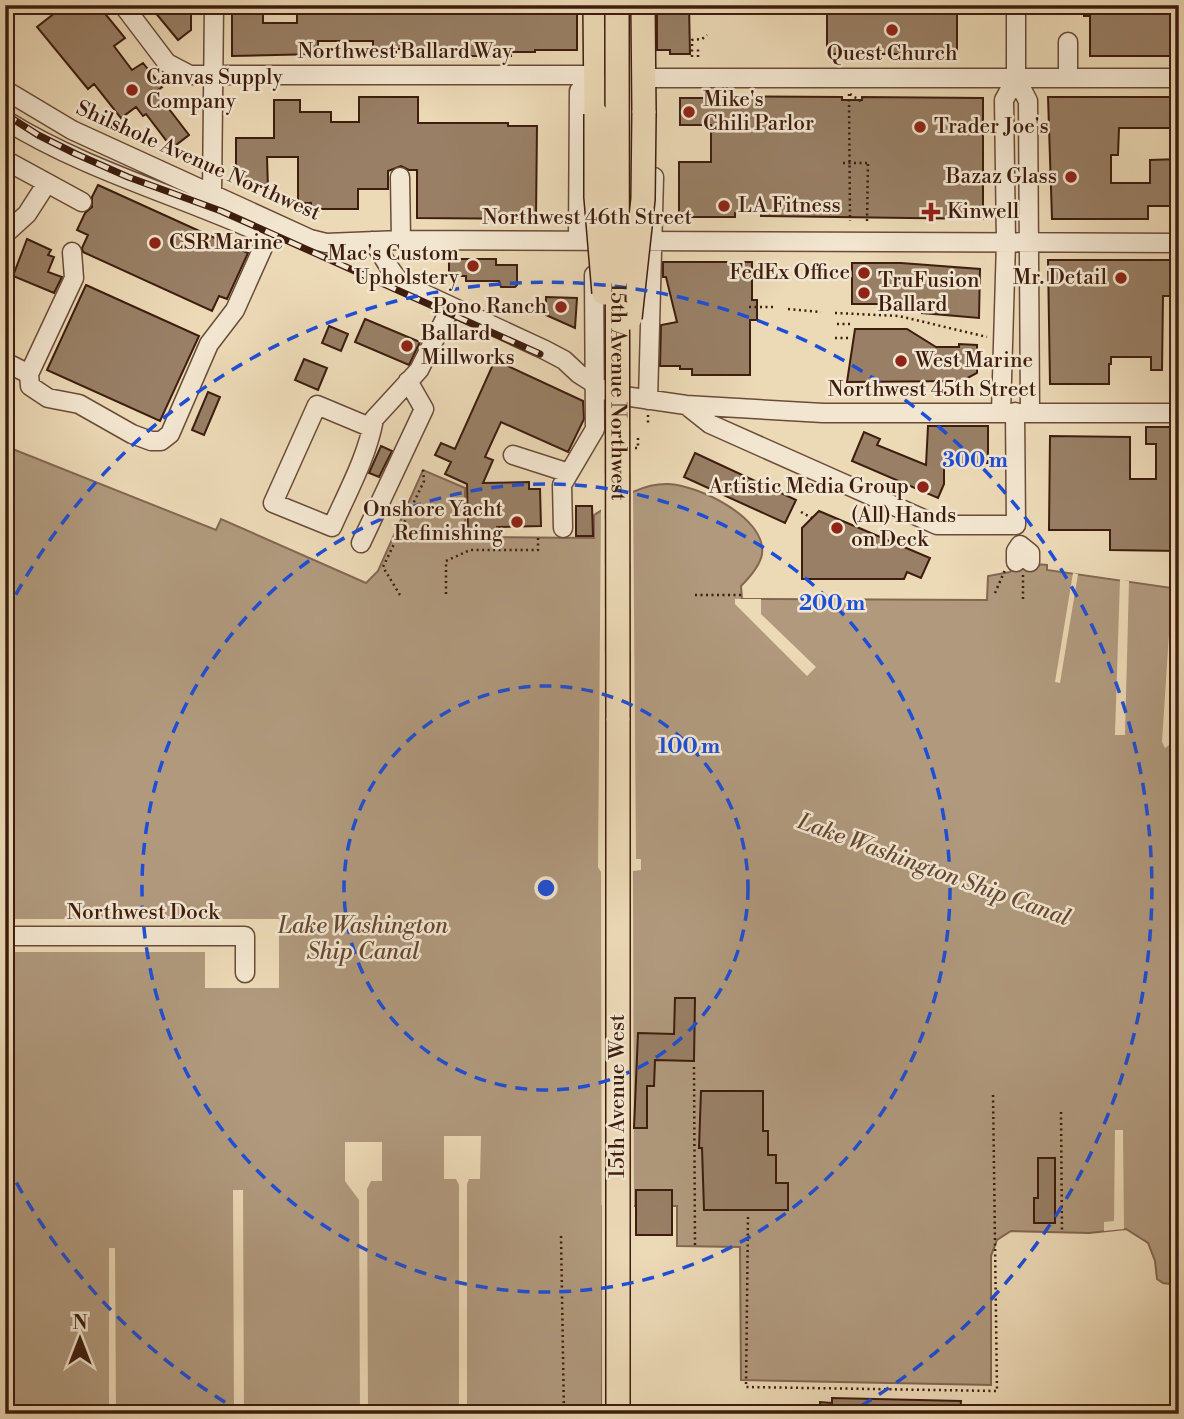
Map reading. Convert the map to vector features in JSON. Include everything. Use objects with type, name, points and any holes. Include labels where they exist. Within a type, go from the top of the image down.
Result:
[{"type":"main road","points":[[595,5],[596,197],[609,351],[618,408]]},
{"type":"main road","name":"15th Avenue Northwest","points":[[617,5],[618,778]]},
{"type":"main road","points":[[618,408],[643,199],[643,5]]},
{"type":"main road","name":"15th Avenue West","points":[[618,778],[618,1414]]},
{"type":"street","name":"Northwest Ballard Way","points":[[123,5],[167,63],[185,74],[596,75]]},
{"type":"street","points":[[212,195],[214,5]]},
{"type":"street","points":[[1015,413],[1029,242],[1028,101],[1016,78],[1016,5]]},
{"type":"street","points":[[1068,42],[1068,78]]},
{"type":"street","points":[[548,75],[570,83],[579,91],[596,75]]},
{"type":"street","points":[[644,78],[1179,78]]},
{"type":"street","name":"15th Avenue Northwest","points":[[648,400],[654,241],[655,95],[671,78]]},
{"type":"street","points":[[372,241],[381,251],[394,276],[403,284],[564,360],[594,384],[624,396],[686,405],[710,424],[937,525],[1016,525],[1015,413],[1006,242],[1004,100],[1016,78]]},
{"type":"street","name":"Shilshole Avenue Northwest","points":[[5,90],[48,117],[212,195],[271,230],[326,243],[372,241]]},
{"type":"street","name":"15th Avenue Northwest","points":[[569,473],[595,429],[579,91]]},
{"type":"street","points":[[5,120],[58,150],[75,163],[271,230],[235,310],[209,344],[170,434],[161,441],[151,441],[132,434],[79,404],[48,398],[30,386],[29,374],[74,278],[72,251]]},
{"type":"street","points":[[75,163],[96,142]]},
{"type":"street","points":[[5,160],[82,202]]},
{"type":"street","points":[[400,177],[401,240]]},
{"type":"street","points":[[5,234],[27,214],[47,183]]},
{"type":"street","name":"Northwest 46th Street","points":[[372,241],[1179,243]]},
{"type":"street","points":[[372,428],[317,405],[273,502],[332,527],[369,444],[374,419],[426,360],[451,307]]},
{"type":"street","points":[[5,362],[29,374]]},
{"type":"street","points":[[361,543],[424,409],[408,381]]},
{"type":"street","name":"Northwest 45th Street","points":[[686,405],[823,413],[1179,413]]},
{"type":"street","points":[[513,455],[569,473],[562,485],[563,528]]},
{"type":"street","name":"Northwest Dock","points":[[5,936],[245,936],[245,972]]},
{"type":"path","points":[[692,57],[692,40],[702,39],[707,35]]},
{"type":"path","points":[[698,46],[698,57]]},
{"type":"path","points":[[850,221],[849,94],[862,102]]},
{"type":"path","points":[[843,163],[868,163],[867,221]]},
{"type":"path","points":[[750,307],[773,307]]},
{"type":"path","points":[[788,309],[821,312]]},
{"type":"path","points":[[835,313],[899,316],[987,337]]},
{"type":"path","points":[[836,324],[853,324]]},
{"type":"path","points":[[835,338],[851,338]]},
{"type":"path","points":[[400,595],[383,567],[424,481],[423,470]]},
{"type":"path","points":[[801,512],[812,518]]},
{"type":"path","points":[[446,594],[446,561],[470,550],[538,550],[538,537]]},
{"type":"path","points":[[995,593],[1019,565],[1023,600]]},
{"type":"path","points":[[695,595],[742,595]]},
{"type":"path","points":[[694,1067],[695,1246]]},
{"type":"path","points":[[748,1217],[746,1387],[997,1391],[993,1093]]},
{"type":"path","points":[[1061,1111],[1062,1233]]},
{"type":"path","points":[[561,1236],[564,1414]]},
{"type":"water","name":"Lake Washington Ship Canal","points":[[5,446],[216,530],[221,519],[366,583],[378,571],[423,470],[465,488],[465,537],[594,538],[594,515],[629,494],[658,484],[696,490],[742,516],[754,528],[761,541],[761,558],[754,572],[741,586],[742,599],[987,600],[988,576],[1010,572],[1013,567],[1035,564],[1047,565],[1047,570],[1179,589],[1179,1251],[1170,1252],[1170,1284],[1157,1279],[1155,1261],[1148,1243],[1126,1229],[1089,1233],[1011,1231],[997,1240],[991,1256],[991,1385],[741,1380],[740,1247],[677,1246],[677,1206],[602,1206],[602,1414],[5,1414]]},
{"type":"pier","points":[[633,488],[636,859],[641,859],[641,870],[633,871],[634,1209],[605,1209],[605,1414],[602,1414],[601,872],[598,867],[601,507]]},
{"type":"pier","points":[[1073,573],[1078,574],[1060,683],[1055,682]]},
{"type":"pier","points":[[1120,579],[1129,581],[1125,735],[1115,735]]},
{"type":"pier","points":[[1172,588],[1179,589],[1179,601],[1169,745],[1165,748],[1162,742]]},
{"type":"pier","points":[[735,599],[761,599],[761,614],[816,667],[807,676],[735,604]]},
{"type":"pier","points":[[5,919],[279,919],[279,988],[205,988],[205,952],[5,952]]},
{"type":"pier","points":[[1115,1130],[1123,1130],[1124,1229],[1104,1231],[1104,1222],[1114,1221]]},
{"type":"pier","points":[[444,1136],[481,1136],[480,1179],[469,1179],[467,1184],[467,1414],[459,1414],[459,1185],[456,1179],[444,1179]]},
{"type":"pier","points":[[345,1142],[382,1142],[382,1181],[371,1181],[367,1189],[368,1414],[360,1414],[359,1200],[345,1181]]},
{"type":"pier","points":[[1169,1145],[1176,1145],[1176,1255],[1173,1255],[1173,1284],[1170,1287]]},
{"type":"pier","points":[[233,1190],[243,1190],[244,1414],[234,1414]]},
{"type":"pier","points":[[109,1248],[115,1248],[116,1414],[109,1414]]},
{"type":"building","points":[[65,5],[98,5],[125,38],[114,46],[132,70],[143,63],[162,87],[156,92],[189,135],[172,148],[146,114],[143,116],[136,107],[121,118],[94,84],[88,89],[37,27]]},
{"type":"building","points":[[149,5],[191,5],[191,30],[178,40]]},
{"type":"building","points":[[232,5],[263,5],[263,23],[297,23],[297,5],[577,5],[577,50],[511,52],[511,56],[419,56],[419,49],[396,49],[396,56],[373,56],[373,41],[318,41],[318,54],[232,56]]},
{"type":"building","points":[[657,5],[689,5],[690,54],[670,54],[670,50],[657,50]]},
{"type":"building","name":"Quest Church","points":[[827,5],[957,5],[957,54],[827,54]]},
{"type":"building","points":[[1084,5],[1179,5],[1179,56],[1090,56],[1090,16],[1084,16]]},
{"type":"building","points":[[359,97],[418,97],[418,123],[508,123],[508,126],[537,126],[536,219],[417,218],[417,170],[401,166],[388,171],[388,189],[358,189],[358,209],[311,209],[311,203],[298,203],[298,157],[267,157],[268,189],[236,176],[236,138],[274,138],[274,100],[300,100],[300,112],[331,112],[331,122],[359,122]]},
{"type":"building","points":[[842,97],[842,100],[862,100],[862,97],[983,98],[983,219],[761,216],[761,213],[735,213],[735,217],[679,217],[679,162],[711,162],[711,125],[680,125],[680,98]]},
{"type":"building","points":[[1048,97],[1179,97],[1179,128],[1119,128],[1118,155],[1111,155],[1111,183],[1150,183],[1150,160],[1179,159],[1179,206],[1148,206],[1148,219],[1052,219]]},
{"type":"building","name":"CSR Marine","points":[[98,185],[248,253],[227,299],[219,296],[212,311],[83,252],[88,235],[77,230],[85,213],[92,207],[92,197]]},
{"type":"building","points":[[27,239],[51,250],[48,255],[54,257],[48,272],[62,277],[54,293],[13,276]]},
{"type":"building","name":"Mac's Custom Upholstery","points":[[449,259],[496,259],[496,265],[517,265],[517,285],[501,287],[499,281],[466,281],[466,276],[456,276],[456,272],[449,272]]},
{"type":"building","points":[[1048,260],[1179,260],[1179,296],[1163,296],[1162,370],[1151,370],[1151,357],[1111,357],[1109,384],[1050,384]]},
{"type":"building","points":[[663,262],[752,262],[752,300],[757,300],[757,320],[750,320],[750,375],[692,375],[692,369],[660,366],[661,325],[677,322],[666,277],[663,277]]},
{"type":"building","points":[[852,263],[901,263],[980,269],[979,318],[922,313],[922,304],[852,304]]},
{"type":"building","points":[[86,285],[199,336],[160,421],[47,370]]},
{"type":"building","name":"Pono Ranch","points":[[546,297],[577,298],[575,328],[546,315]]},
{"type":"building","points":[[365,319],[420,342],[409,365],[355,342]]},
{"type":"building","points":[[329,326],[348,334],[341,351],[322,343]]},
{"type":"building","name":"West Marine","points":[[855,329],[907,329],[936,347],[977,345],[977,373],[962,381],[847,382]]},
{"type":"building","points":[[304,359],[327,368],[318,390],[295,380]]},
{"type":"building","points":[[495,360],[583,401],[584,419],[568,452],[501,422],[485,457],[493,460],[483,483],[529,482],[529,489],[540,489],[541,526],[497,527],[497,531],[468,532],[467,484],[445,474],[451,462],[435,455],[441,443],[455,449]]},
{"type":"building","points":[[208,392],[220,397],[204,435],[192,430]]},
{"type":"building","points":[[928,426],[988,426],[988,463],[944,463],[944,484],[938,498],[852,461],[864,432],[880,439],[877,445],[926,465]]},
{"type":"building","points":[[1146,427],[1179,427],[1179,551],[1110,550],[1110,530],[1049,530],[1050,436],[1130,437],[1130,479],[1156,479],[1156,444],[1146,444]]},
{"type":"building","points":[[381,446],[392,451],[379,477],[369,473]]},
{"type":"building","points":[[695,453],[796,500],[785,523],[684,477]]},
{"type":"building","points":[[576,506],[592,506],[593,536],[576,536]]},
{"type":"building","points":[[819,511],[930,558],[921,578],[907,572],[904,579],[802,579],[802,528]]},
{"type":"building","points":[[675,998],[695,998],[694,1061],[655,1060],[654,1086],[647,1086],[647,1128],[634,1128],[638,1033],[674,1034]]},
{"type":"building","points":[[701,1091],[763,1091],[763,1131],[768,1131],[768,1155],[776,1155],[776,1183],[788,1183],[788,1210],[704,1210],[702,1148],[699,1148]]},
{"type":"building","points":[[1038,1158],[1055,1158],[1055,1223],[1034,1223],[1034,1198],[1038,1198]]},
{"type":"building","points":[[636,1190],[672,1190],[672,1235],[636,1235]]},
{"type":"building","points":[[832,1398],[961,1401],[960,1414],[820,1414],[820,1402],[832,1403]]},
{"type":"railway","points":[[5,114],[76,154],[128,177],[221,211],[540,354]]},
{"type":"place","name":"Quest Church","points":[[892,30]]},
{"type":"place","name":"Canvas Supply Company","points":[[132,90]]},
{"type":"place","name":"Mike's Chili Parlor","points":[[689,112]]},
{"type":"place","name":"Trader Joe's","points":[[920,127]]},
{"type":"place","name":"Bazaz Glass","points":[[1071,177]]},
{"type":"place","name":"LA Fitness","points":[[724,206]]},
{"type":"place","name":"Kinwell","points":[[931,212]]},
{"type":"place","name":"CSR Marine","points":[[155,243]]},
{"type":"place","name":"Mac's Custom Upholstery","points":[[473,266]]},
{"type":"place","name":"FedEx Office","points":[[864,273]]},
{"type":"place","name":"Mr. Detail","points":[[1121,278]]},
{"type":"place","name":"TruFusion Ballard","points":[[864,293]]},
{"type":"place","name":"Pono Ranch","points":[[561,307]]},
{"type":"place","name":"Ballard Millworks","points":[[407,346]]},
{"type":"place","name":"West Marine","points":[[901,361]]},
{"type":"place","name":"Artistic Media Group","points":[[923,487]]},
{"type":"place","name":"Onshore Yacht Refinishing","points":[[517,522]]},
{"type":"place","name":"(All) Hands on Deck","points":[[837,528]]}]
